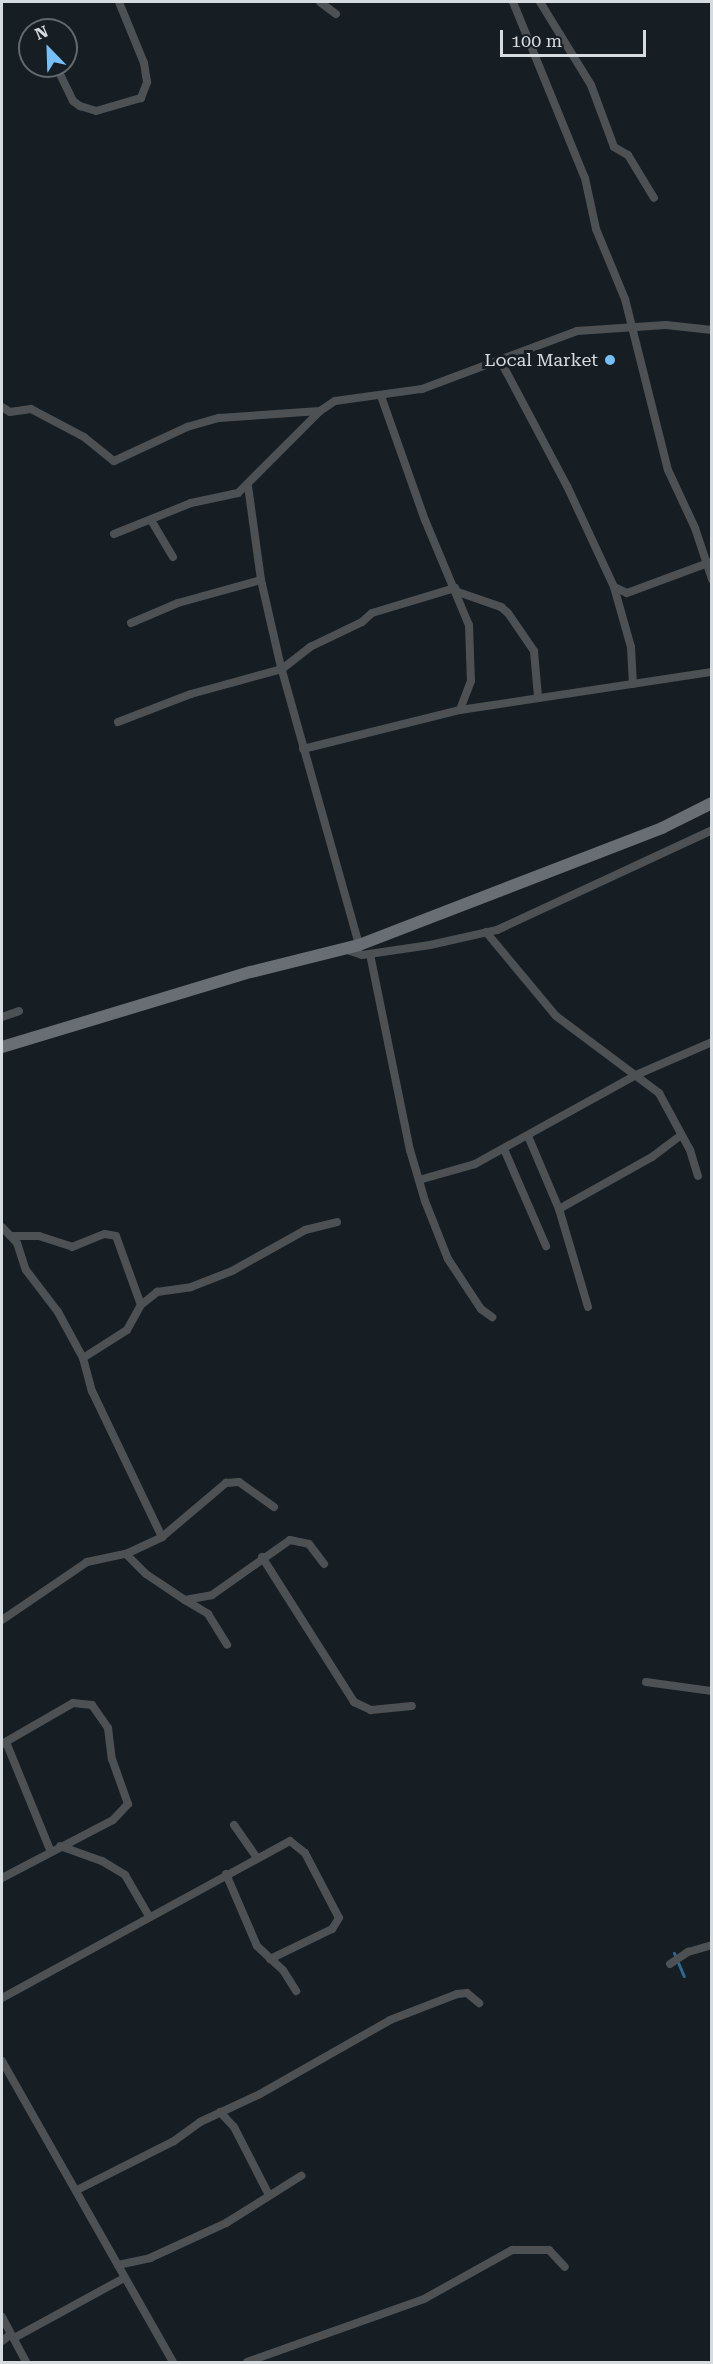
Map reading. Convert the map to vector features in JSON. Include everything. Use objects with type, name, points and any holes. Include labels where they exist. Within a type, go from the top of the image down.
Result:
[{"type":"main road","points":[[2,1047],[251,972],[359,945],[662,828],[711,803]]},
{"type":"street","points":[[62,78],[73,101],[96,111],[141,98],[147,82],[144,63],[119,2]]},
{"type":"street","points":[[320,2],[336,14]]},
{"type":"street","points":[[513,2],[574,148],[596,229],[625,299],[668,470],[710,563],[711,579]]},
{"type":"street","points":[[540,2],[591,85],[614,147],[628,155],[654,198]]},
{"type":"street","points":[[114,534],[190,502],[230,497],[248,486],[320,411],[346,397],[381,396],[422,388],[500,360],[538,342],[577,331],[666,325],[711,330]]},
{"type":"street","points":[[500,360],[567,486],[614,587],[631,647],[633,684]]},
{"type":"street","points":[[381,396],[425,520],[457,590],[469,625],[471,671],[460,710]]},
{"type":"street","points":[[2,407],[10,412],[31,409],[84,437],[114,461],[187,427],[219,418],[320,411]]},
{"type":"street","points":[[248,486],[261,580],[282,669],[359,945]]},
{"type":"street","points":[[151,520],[173,557]]},
{"type":"street","points":[[614,587],[627,593],[710,563]]},
{"type":"street","points":[[131,623],[178,603],[261,580]]},
{"type":"street","points":[[118,722],[191,694],[282,669],[310,647],[362,622],[372,613],[457,590],[501,607],[508,613],[534,651],[538,697]]},
{"type":"street","points":[[303,749],[460,710],[711,672]]},
{"type":"street","points":[[344,949],[354,954],[370,954],[486,932],[550,907],[711,830]]},
{"type":"street","points":[[486,932],[556,1016],[659,1093],[690,1149],[698,1176]]},
{"type":"street","points":[[370,954],[419,1180],[448,1259],[481,1309],[492,1317]]},
{"type":"street","points":[[2,1017],[19,1011]]},
{"type":"street","points":[[419,1180],[475,1164],[636,1075],[711,1042]]},
{"type":"street","points":[[560,1209],[652,1157],[681,1135]]},
{"type":"street","points":[[528,1136],[560,1209],[588,1307]]},
{"type":"street","points":[[504,1149],[546,1246]]},
{"type":"street","points":[[83,1358],[128,1330],[141,1305],[157,1292],[191,1287],[239,1268],[305,1230],[337,1222]]},
{"type":"street","points":[[2,1227],[11,1236],[26,1269],[58,1312],[83,1358],[92,1391],[162,1537]]},
{"type":"street","points":[[11,1236],[39,1236],[72,1247],[105,1234],[116,1236],[141,1305]]},
{"type":"street","points":[[2,1620],[87,1562],[126,1554],[162,1537],[226,1483],[239,1482],[274,1507]]},
{"type":"street","points":[[185,1600],[212,1595],[283,1543],[297,1539],[309,1544],[324,1564]]},
{"type":"street","points":[[126,1554],[155,1581],[208,1614],[227,1644]]},
{"type":"street","points":[[262,1557],[354,1702],[371,1710],[412,1706]]},
{"type":"street","points":[[646,1682],[711,1691]]},
{"type":"street","points":[[2,1878],[50,1850],[113,1820],[128,1804],[112,1759],[104,1717],[92,1705],[73,1703],[4,1743],[50,1850]]},
{"type":"street","points":[[234,1825],[257,1858]]},
{"type":"street","points":[[2,1998],[284,1842],[298,1845],[339,1918],[332,1929],[270,1959]]},
{"type":"street","points":[[60,1846],[102,1861],[125,1875],[149,1916]]},
{"type":"street","points":[[226,1874],[246,1916],[251,1936],[261,1953],[270,1959],[296,1991]]},
{"type":"street","points":[[670,1964],[681,1959],[688,1952],[711,1944]]},
{"type":"street","points":[[77,2190],[165,2146],[220,2112],[260,2094],[390,2020],[457,1994],[467,1993],[479,2003]]},
{"type":"street","points":[[2,2061],[5,2077],[77,2190],[124,2278],[173,2362]]},
{"type":"street","points":[[220,2112],[234,2127],[269,2195]]},
{"type":"street","points":[[118,2265],[150,2258],[226,2223],[301,2176]]},
{"type":"street","points":[[247,2362],[424,2299],[512,2250],[549,2250],[565,2267]]},
{"type":"street","points":[[2,2341],[124,2278]]},
{"type":"street","points":[[2,2318],[26,2362]]},
{"type":"waterway","points":[[674,1953],[684,1976]]},
{"type":"place","name":"Local Market","points":[[610,360]]}]
